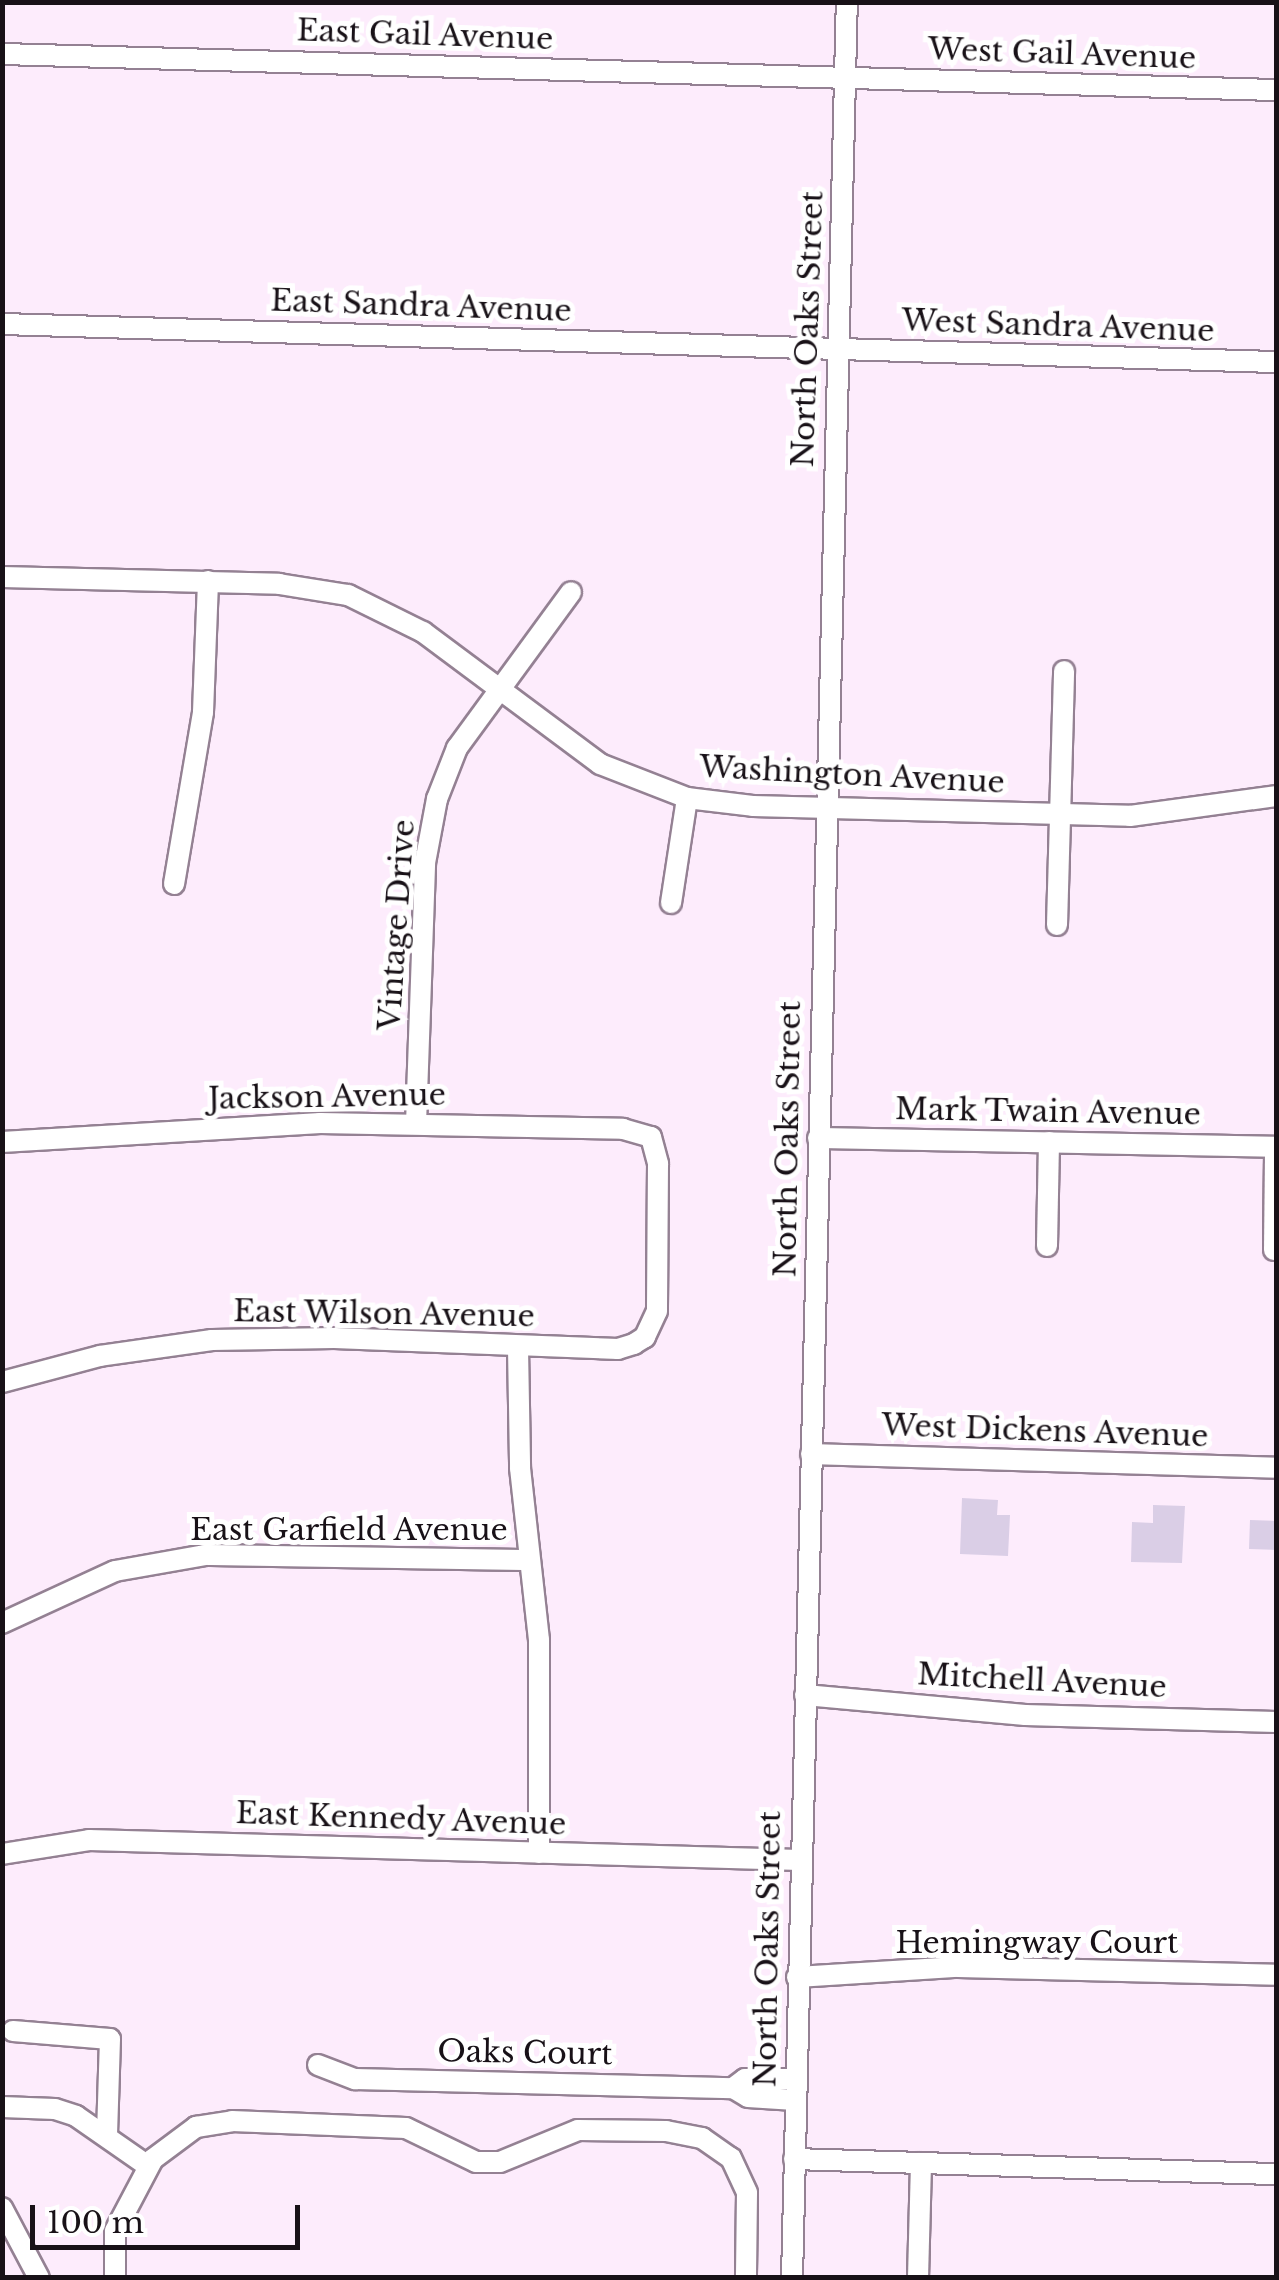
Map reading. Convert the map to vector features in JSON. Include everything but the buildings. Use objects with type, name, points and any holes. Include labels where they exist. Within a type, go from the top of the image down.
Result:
[{"type":"street","name":"North Oaks Street","points":[[792,2278],[847,2]]},
{"type":"street","name":"East Gail Avenue","points":[[2,54],[845,77]]},
{"type":"street","name":"West Gail Avenue","points":[[845,77],[1276,90]]},
{"type":"street","name":"East Sandra Avenue","points":[[2,324],[838,349]]},
{"type":"street","name":"West Sandra Avenue","points":[[838,349],[1276,362]]},
{"type":"street","name":"Washington Avenue","points":[[2,577],[208,582],[348,595],[423,632],[600,764],[687,798],[825,807],[1059,814],[1184,813],[1276,796]]},
{"type":"street","points":[[174,884],[203,712],[208,582]]},
{"type":"street","name":"Vintage Drive","points":[[416,1124],[430,829],[457,748],[571,592]]},
{"type":"street","points":[[1057,925],[1064,671]]},
{"type":"street","points":[[671,904],[687,798]]},
{"type":"street","name":"Jackson Avenue","points":[[2,1142],[274,1125],[622,1129],[650,1137],[658,1164],[657,1311],[646,1337]]},
{"type":"street","name":"Mark Twain Avenue","points":[[818,1138],[1276,1146]]},
{"type":"street","points":[[1047,1246],[1050,1142]]},
{"type":"street","points":[[1274,1250],[1276,1146]]},
{"type":"street","name":"East Wilson Avenue","points":[[2,1382],[100,1356],[212,1340],[334,1338],[618,1349],[646,1337]]},
{"type":"street","points":[[518,1348],[528,1560],[539,1640],[539,1853]]},
{"type":"street","name":"West Dickens Avenue","points":[[811,1454],[1276,1468]]},
{"type":"street","name":"East Garfield Avenue","points":[[2,1622],[115,1571],[205,1555],[528,1560]]},
{"type":"street","name":"Mitchell Avenue","points":[[804,1694],[1025,1715],[1276,1722]]},
{"type":"street","name":"East Kennedy Avenue","points":[[2,1854],[89,1840],[800,1860]]},
{"type":"street","name":"Hemingway Court","points":[[797,1977],[946,1967],[1276,1975]]},
{"type":"street","points":[[14,2031],[110,2039],[107,2136]]},
{"type":"street","name":"Oaks Court","points":[[318,2065],[354,2079],[733,2088],[748,2097],[795,2100]]},
{"type":"street","name":"Oaks Court","points":[[733,2088],[745,2079],[796,2078]]},
{"type":"street","points":[[2,2108],[55,2109],[107,2136],[148,2166]]},
{"type":"street","points":[[115,2278],[115,2231],[148,2166],[182,2135],[213,2122],[388,2126],[422,2132],[465,2160],[489,2163],[578,2130],[686,2134],[720,2149],[740,2172],[749,2206],[746,2278]]},
{"type":"street","points":[[794,2158],[1276,2174]]},
{"type":"street","points":[[918,2278],[921,2163]]},
{"type":"street","points":[[5,2221],[39,2278]]}]
